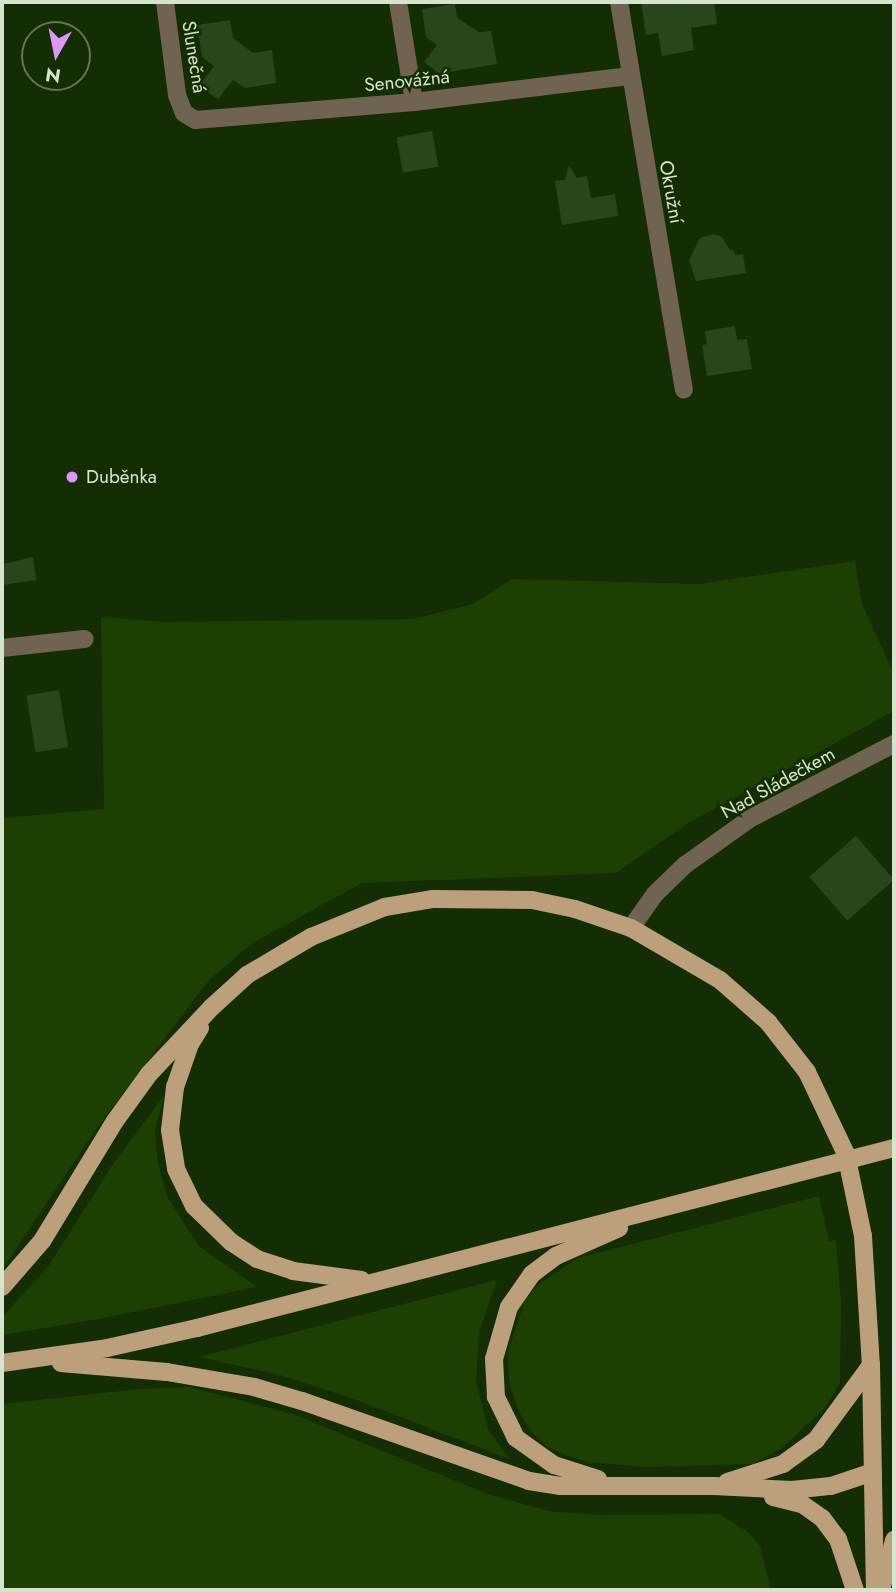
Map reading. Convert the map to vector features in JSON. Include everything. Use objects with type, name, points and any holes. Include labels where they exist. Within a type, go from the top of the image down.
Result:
[{"type":"main road","points":[[2,1287],[41,1241],[115,1121],[149,1074],[212,1007],[247,975],[311,937],[385,907],[433,898],[533,900],[575,909],[631,928],[720,980],[768,1023],[807,1072],[846,1154],[863,1236],[870,1365],[875,1590]]},
{"type":"main road","points":[[212,1007],[190,1044],[171,1108],[171,1147],[183,1188],[210,1225],[257,1259],[293,1271],[373,1282]]},
{"type":"main road","points":[[5,1363],[150,1339],[891,1149]]},
{"type":"main road","points":[[625,1485],[578,1475],[554,1465],[516,1438],[496,1397],[493,1376],[496,1341],[519,1289],[545,1263],[592,1239],[683,1201]]},
{"type":"main road","points":[[5,1363],[116,1366],[254,1387],[302,1401],[529,1481],[561,1486],[811,1489],[873,1472]]},
{"type":"main road","points":[[714,1486],[775,1467],[803,1451],[832,1422],[870,1365]]},
{"type":"main road","points":[[714,1486],[790,1500],[813,1510],[838,1539],[850,1566],[855,1590]]},
{"type":"main road","points":[[881,1590],[894,1540]]},
{"type":"street","name":"Slunečná","points":[[165,2],[177,96],[188,117]]},
{"type":"street","points":[[398,2],[414,102]]},
{"type":"street","name":"Okružní","points":[[619,2],[684,390]]},
{"type":"street","name":"Senovážná","points":[[188,117],[201,122],[414,102],[630,76]]},
{"type":"street","points":[[2,648],[85,639]]},
{"type":"street","name":"Nad Sládečkem","points":[[631,928],[655,894],[685,865],[751,818],[894,744]]},
{"type":"green space","points":[[855,561],[862,604],[894,674],[894,711],[688,823],[616,873],[362,883],[251,944],[208,981],[99,1125],[2,1270],[2,818],[104,809],[101,617],[163,622],[413,619],[473,604],[512,579],[699,584]]},
{"type":"green space","points":[[164,1095],[155,1131],[158,1164],[168,1198],[199,1246],[257,1287],[2,1335],[2,1317],[48,1267],[111,1167]]},
{"type":"green space","points":[[819,1196],[829,1241],[836,1240],[841,1305],[840,1382],[826,1407],[782,1448],[753,1464],[646,1467],[587,1462],[546,1446],[530,1430],[519,1412],[509,1382],[508,1351],[525,1300],[539,1284],[578,1258]]},
{"type":"green space","points":[[497,1280],[479,1333],[476,1382],[488,1429],[509,1459],[354,1399],[280,1375],[199,1357]]},
{"type":"green space","points":[[189,1387],[293,1414],[487,1494],[549,1511],[596,1515],[719,1514],[748,1532],[760,1546],[771,1590],[2,1590],[2,1404],[141,1389]]},
{"type":"building","points":[[641,2],[714,2],[717,24],[691,28],[694,50],[662,56],[658,33],[646,35]]},
{"type":"building","points":[[455,4],[457,18],[479,32],[491,31],[497,64],[449,72],[445,78],[424,62],[437,45],[426,37],[422,9]]},
{"type":"building","points":[[230,20],[233,38],[253,53],[272,50],[276,83],[245,88],[233,80],[218,99],[199,86],[214,66],[202,57],[197,25]]},
{"type":"building","points":[[432,131],[438,166],[403,173],[397,137]]},
{"type":"building","points":[[569,165],[577,178],[587,176],[591,198],[615,194],[618,216],[562,225],[555,181],[565,180]]},
{"type":"building","points":[[713,234],[722,237],[730,250],[734,250],[735,255],[743,254],[746,273],[696,281],[689,260],[700,238]]},
{"type":"building","points":[[735,326],[737,340],[747,339],[752,369],[707,376],[702,345],[707,344],[705,331]]},
{"type":"building","points":[[33,557],[36,580],[2,585],[2,564]]},
{"type":"building","points":[[59,690],[68,747],[35,752],[26,695]]},
{"type":"building","points":[[856,836],[894,880],[847,920],[809,877]]},
{"type":"place","name":"Duběnka","points":[[72,477]]}]
